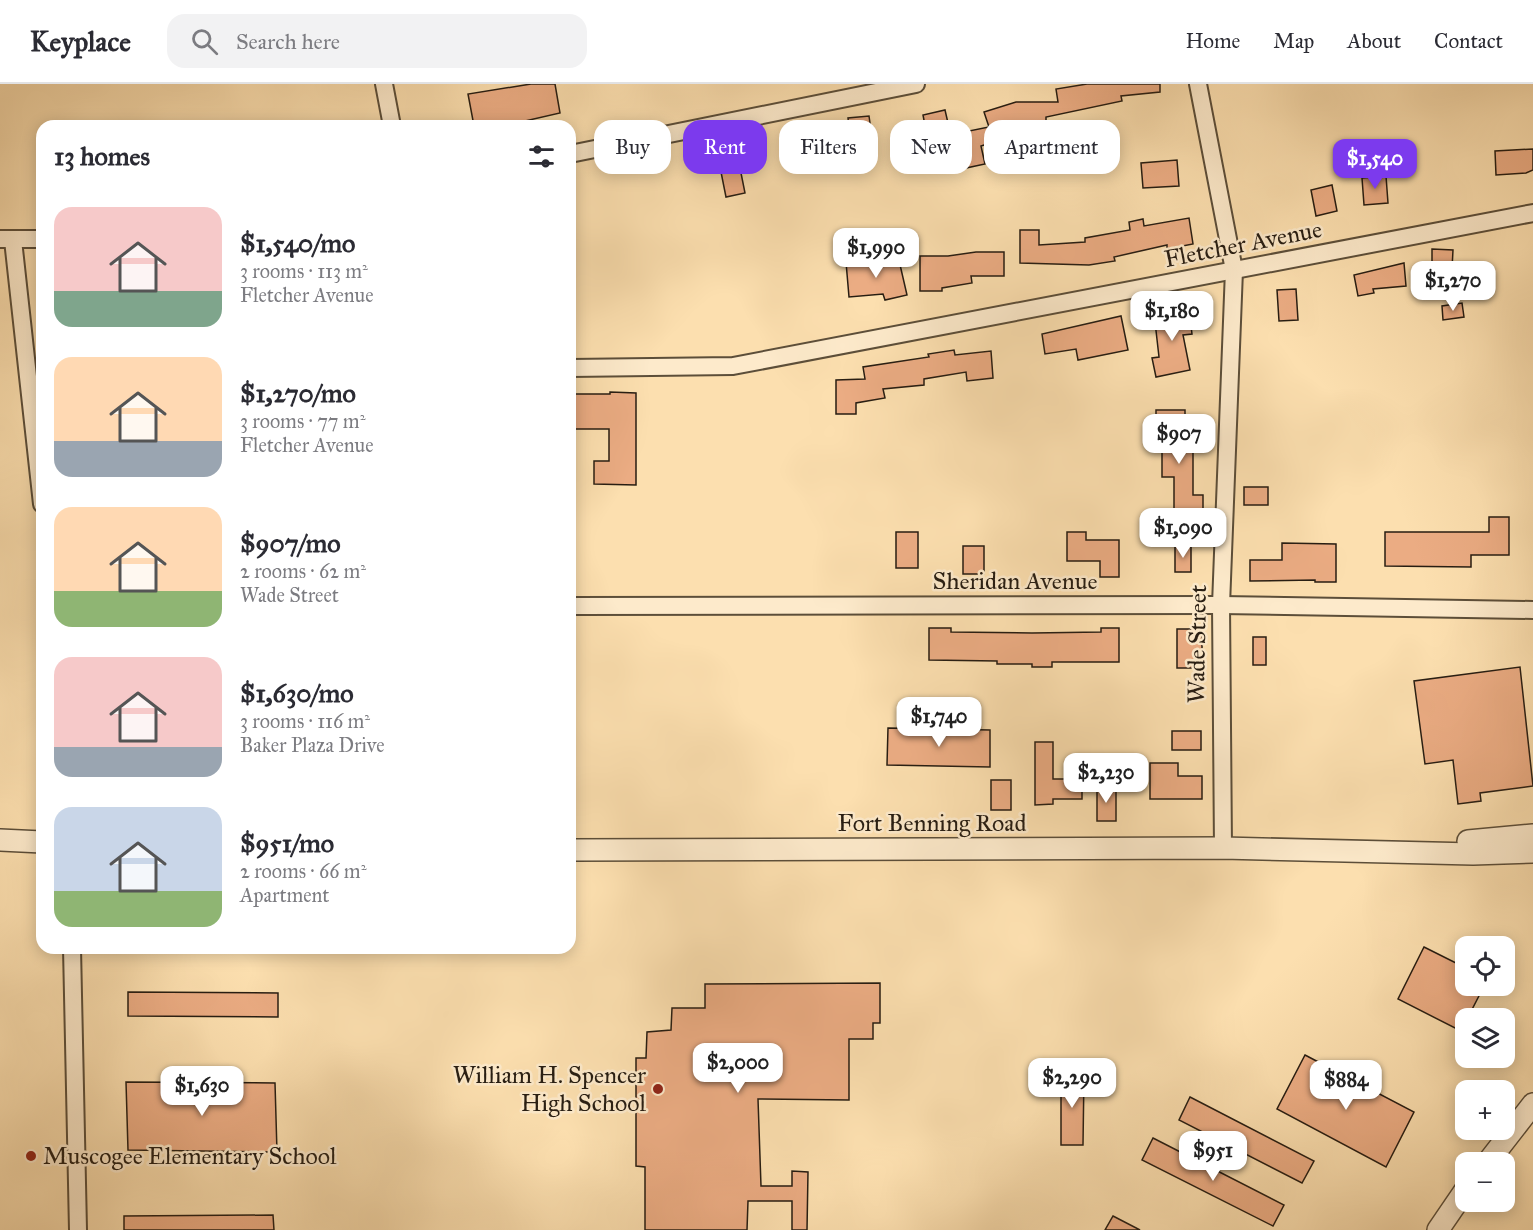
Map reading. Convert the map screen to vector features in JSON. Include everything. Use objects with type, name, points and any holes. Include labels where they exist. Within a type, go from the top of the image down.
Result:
[{"type":"street","points":[[384,84],[391,120]]},
{"type":"street","points":[[576,153],[916,84]]},
{"type":"street","name":"Wade Street","points":[[1198,84],[1234,270],[1221,605],[1223,848]]},
{"type":"street","name":"Fletcher Avenue","points":[[576,368],[733,366],[1533,213]]},
{"type":"street","points":[[36,239],[6,239],[36,460]]},
{"type":"street","name":"Sheridan Avenue","points":[[576,606],[1221,605],[1533,610]]},
{"type":"street","name":"Fort Benning Road","points":[[1401,851],[1423,845],[1533,836]]},
{"type":"street","points":[[0,840],[36,842]]},
{"type":"street","name":"Fort Benning Road","points":[[576,850],[1223,848],[1473,854],[1533,852]]},
{"type":"street","points":[[1473,854],[1494,860],[1533,863]]},
{"type":"street","points":[[72,954],[78,1230]]},
{"type":"street","points":[[1496,1152],[1533,1104]]},
{"type":"street","points":[[1438,1230],[1455,1205]]},
{"type":"building","points":[[531,84],[555,84],[560,113],[529,120],[473,120],[468,94]]},
{"type":"building","points":[[1087,84],[1160,84],[1160,92],[1121,96],[1122,101],[1046,117],[1046,120],[987,120],[984,112],[1016,102],[1058,102],[1056,89]]},
{"type":"building","points":[[945,110],[947,120],[924,120],[923,115]]},
{"type":"building","points":[[869,116],[870,120],[848,120],[848,118]]},
{"type":"building","points":[[984,128],[984,145],[981,146],[984,164],[972,167],[972,130]]},
{"type":"building","points":[[1533,149],[1533,170],[1526,173],[1496,175],[1495,151]]},
{"type":"building","points":[[1177,160],[1179,186],[1143,188],[1141,163]]},
{"type":"building","points":[[721,174],[741,174],[745,193],[726,197]]},
{"type":"building","points":[[1386,176],[1388,203],[1364,205],[1362,178]]},
{"type":"building","points":[[1332,185],[1337,211],[1316,216],[1311,190]]},
{"type":"building","points":[[1189,218],[1193,244],[1167,249],[1167,245],[1114,257],[1115,261],[1089,265],[1020,263],[1020,230],[1039,230],[1039,245],[1085,242],[1085,238],[1130,230],[1129,222],[1143,219],[1144,226]]},
{"type":"building","points":[[1432,249],[1453,250],[1452,269],[1432,268]]},
{"type":"building","points":[[976,252],[1004,252],[1004,276],[971,276],[972,283],[942,288],[942,291],[920,291],[920,256],[948,256]]},
{"type":"building","points":[[898,256],[907,295],[885,300],[883,294],[849,297],[846,262],[867,260],[867,264]]},
{"type":"building","points":[[1404,263],[1406,286],[1373,289],[1374,293],[1358,296],[1354,275]]},
{"type":"building","points":[[1296,289],[1298,320],[1279,321],[1277,290]]},
{"type":"building","points":[[1462,303],[1464,317],[1443,320],[1442,306]]},
{"type":"building","points":[[1189,309],[1192,334],[1183,335],[1190,370],[1156,377],[1152,358],[1159,357],[1154,313]]},
{"type":"building","points":[[1121,316],[1128,350],[1078,360],[1076,349],[1045,354],[1042,334]]},
{"type":"building","points":[[954,350],[955,355],[991,351],[993,378],[967,381],[966,372],[924,379],[924,385],[883,389],[885,398],[856,403],[856,414],[836,414],[836,380],[865,379],[863,367],[929,357],[928,354]]},
{"type":"building","points":[[610,392],[636,393],[636,485],[594,484],[594,461],[609,461],[609,429],[576,429],[576,394],[610,394]]},
{"type":"building","points":[[1156,410],[1185,410],[1185,451],[1193,451],[1193,495],[1203,495],[1203,520],[1174,520],[1174,477],[1162,477],[1162,431],[1156,431]]},
{"type":"building","points":[[1244,487],[1268,487],[1268,505],[1244,505]]},
{"type":"building","points":[[1489,517],[1509,517],[1509,555],[1471,555],[1471,567],[1385,566],[1385,532],[1489,532]]},
{"type":"building","points":[[896,532],[918,532],[918,568],[896,568]]},
{"type":"building","points":[[1067,532],[1086,532],[1086,540],[1119,540],[1119,577],[1100,577],[1100,561],[1067,561]]},
{"type":"building","points":[[1282,543],[1336,544],[1336,582],[1250,581],[1250,560],[1282,560]]},
{"type":"building","points":[[1175,545],[1191,545],[1191,572],[1175,572]]},
{"type":"building","points":[[963,546],[984,546],[984,574],[963,574]]},
{"type":"building","points":[[929,628],[951,628],[951,632],[1032,633],[1101,632],[1101,628],[1119,628],[1119,662],[1052,662],[1052,667],[1032,667],[1032,664],[997,664],[997,661],[929,660]]},
{"type":"building","points":[[1177,629],[1202,629],[1202,668],[1177,668]]},
{"type":"building","points":[[1253,637],[1266,637],[1266,665],[1253,665]]},
{"type":"building","points":[[1520,667],[1533,786],[1480,793],[1481,801],[1458,804],[1453,760],[1425,764],[1414,681]]},
{"type":"building","points":[[888,728],[990,730],[990,767],[887,765]]},
{"type":"building","points":[[1172,731],[1201,731],[1201,750],[1172,750]]},
{"type":"building","points":[[1035,742],[1053,742],[1053,779],[1082,779],[1082,799],[1053,799],[1053,804],[1035,805]]},
{"type":"building","points":[[1150,763],[1178,763],[1178,776],[1202,776],[1202,799],[1150,799]]},
{"type":"building","points":[[991,780],[1011,780],[1011,810],[991,810]]},
{"type":"building","points":[[1097,788],[1116,788],[1116,821],[1097,821]]},
{"type":"building","points":[[1424,947],[1455,962],[1455,996],[1479,996],[1473,1008],[1455,1008],[1455,1028],[1398,999]]},
{"type":"building","points":[[880,983],[880,1023],[873,1023],[873,1039],[849,1039],[849,1100],[758,1099],[761,1186],[792,1186],[792,1171],[808,1172],[807,1230],[792,1230],[792,1201],[748,1201],[747,1230],[645,1230],[645,1167],[636,1166],[636,1058],[646,1058],[647,1032],[671,1030],[672,1008],[705,1008],[705,984]]},
{"type":"building","points":[[128,992],[278,993],[278,1017],[128,1016]]},
{"type":"building","points":[[1305,1055],[1414,1112],[1386,1167],[1277,1109]]},
{"type":"building","points":[[1061,1074],[1084,1074],[1083,1145],[1061,1145]]},
{"type":"building","points":[[126,1082],[275,1083],[277,1152],[128,1150]]},
{"type":"building","points":[[1190,1097],[1314,1161],[1302,1183],[1179,1120]]},
{"type":"building","points":[[1153,1138],[1284,1205],[1273,1226],[1142,1160]]},
{"type":"building","points":[[273,1215],[274,1230],[124,1230],[124,1216]]},
{"type":"building","points":[[1113,1216],[1140,1230],[1105,1230]]},
{"type":"place","name":"William H. Spencer High School","points":[[658,1089]]},
{"type":"place","name":"Muscogee Elementary School","points":[[31,1156]]}]
